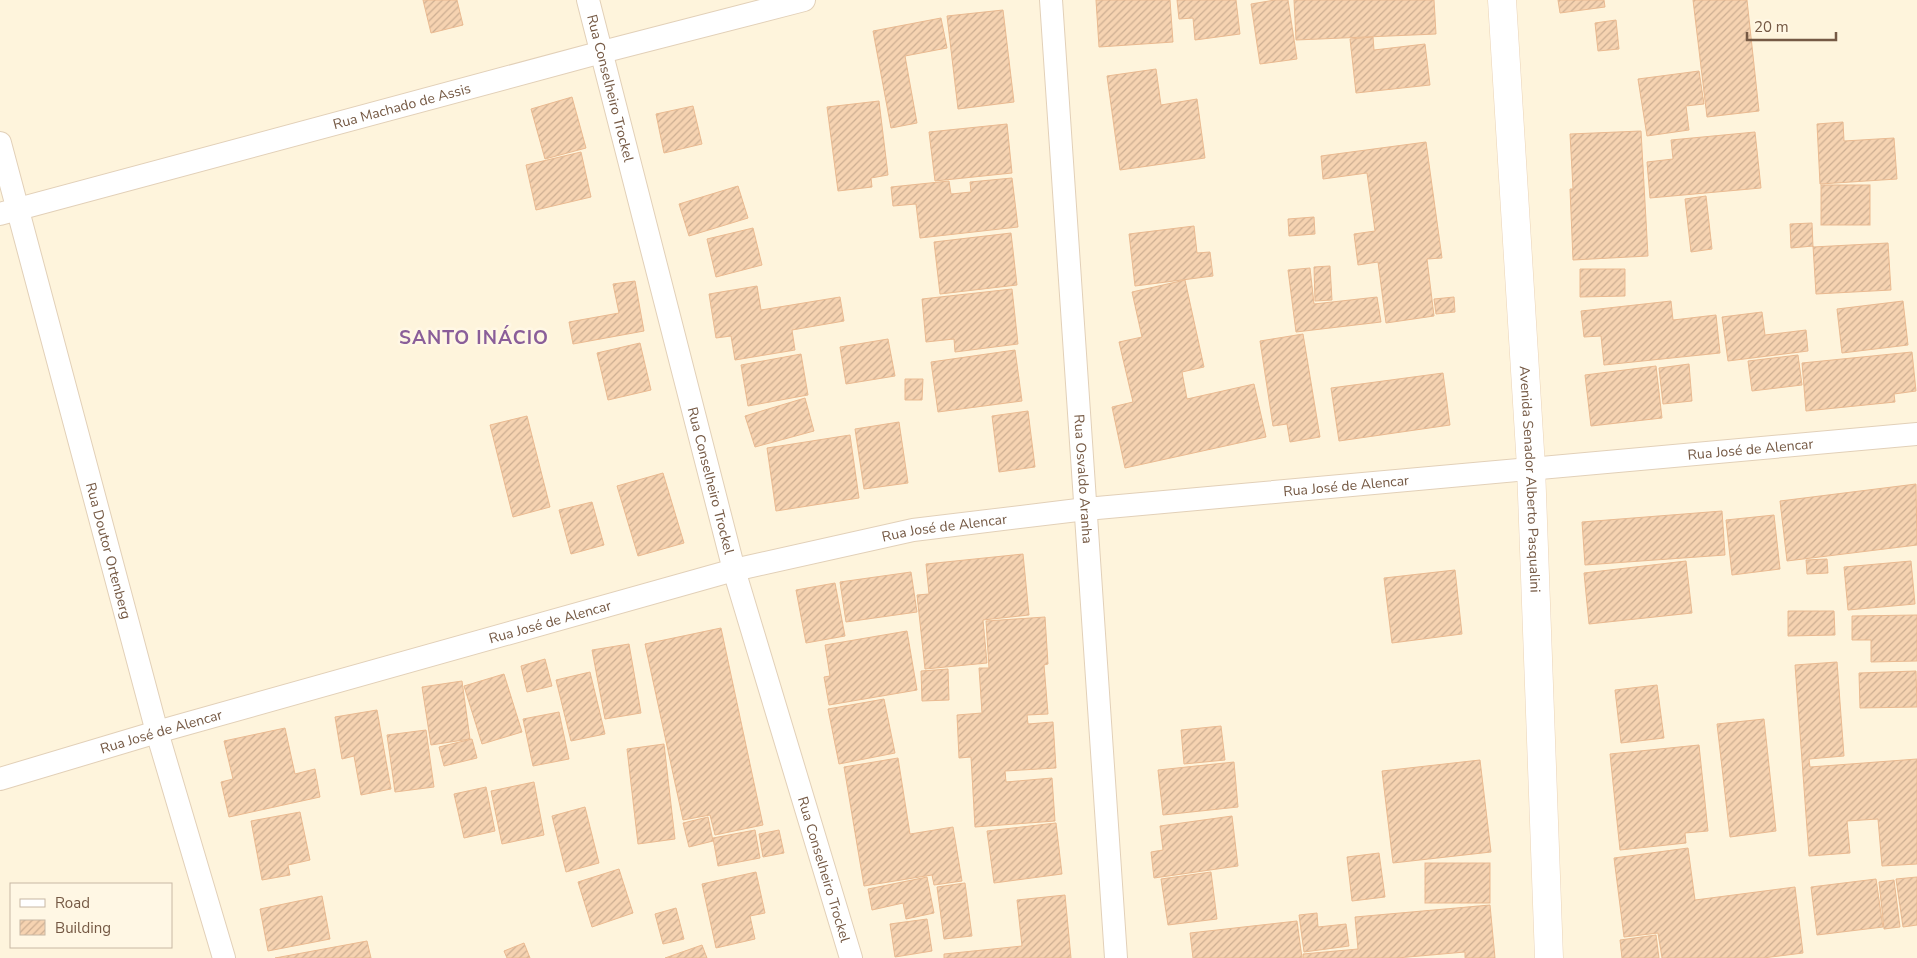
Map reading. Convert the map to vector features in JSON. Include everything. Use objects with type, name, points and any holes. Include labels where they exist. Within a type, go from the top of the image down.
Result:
[{"type":"street","name":"Rua Conselheiro Trockel","points":[[588,0],[734,570],[851,958]]},
{"type":"street","name":"Rua Machado de Assis","points":[[9,211],[602,52],[804,0]]},
{"type":"street","name":"Rua Osvaldo Aranha","points":[[1051,0],[1116,958]]},
{"type":"street","name":"Avenida Senador Alberto Pasqualini","points":[[1502,0],[1531,468],[1549,958]]},
{"type":"street","name":"Rua Doutor Ortenberg","points":[[0,143],[9,211],[157,732],[224,958]]},
{"type":"street","name":"Rua José de Alencar","points":[[0,779],[157,732],[734,570],[913,530],[1086,509],[1917,434]]},
{"type":"building","points":[[423,0],[457,0],[463,25],[431,33]]},
{"type":"building","points":[[1096,0],[1170,0],[1173,42],[1099,47]]},
{"type":"building","points":[[1177,0],[1236,0],[1240,34],[1195,40],[1193,18],[1179,19]]},
{"type":"building","points":[[1288,0],[1297,59],[1260,64],[1251,4]]},
{"type":"building","points":[[1294,0],[1434,0],[1436,34],[1296,40]]},
{"type":"building","points":[[1558,0],[1604,0],[1605,7],[1560,13]]},
{"type":"building","points":[[1693,0],[1747,0],[1759,111],[1707,117]]},
{"type":"building","points":[[1003,10],[1014,102],[958,109],[947,16]]},
{"type":"building","points":[[941,18],[947,48],[905,56],[917,123],[891,128],[873,31]]},
{"type":"building","points":[[1616,20],[1619,49],[1598,51],[1595,23]]},
{"type":"building","points":[[1373,37],[1374,50],[1425,44],[1430,85],[1356,93],[1350,39]]},
{"type":"building","points":[[1156,69],[1161,105],[1197,99],[1205,158],[1120,170],[1107,76]]},
{"type":"building","points":[[1699,71],[1704,104],[1686,106],[1689,130],[1647,136],[1638,79]]},
{"type":"building","points":[[572,97],[586,148],[545,159],[531,109]]},
{"type":"building","points":[[879,101],[888,175],[871,178],[872,187],[838,191],[827,107]]},
{"type":"building","points":[[693,106],[702,144],[664,153],[656,114]]},
{"type":"building","points":[[1843,122],[1844,141],[1894,138],[1897,179],[1820,184],[1817,124]]},
{"type":"building","points":[[1007,124],[1012,173],[935,181],[929,132]]},
{"type":"building","points":[[1641,131],[1648,256],[1573,260],[1570,189],[1573,189],[1570,134]]},
{"type":"building","points":[[1755,132],[1761,188],[1650,198],[1647,162],[1673,159],[1671,140]]},
{"type":"building","points":[[1426,142],[1442,258],[1427,259],[1434,316],[1386,323],[1378,262],[1358,265],[1354,234],[1375,231],[1367,173],[1323,179],[1321,156]]},
{"type":"building","points":[[581,152],[591,197],[536,210],[526,165]]},
{"type":"building","points":[[1012,178],[1018,227],[920,238],[916,204],[893,206],[891,187],[949,181],[951,194],[971,192],[970,182]]},
{"type":"building","points":[[1821,185],[1870,185],[1870,225],[1821,225]]},
{"type":"building","points":[[738,186],[748,218],[689,236],[679,204]]},
{"type":"building","points":[[1706,196],[1712,249],[1691,252],[1685,199]]},
{"type":"building","points":[[1314,217],[1315,234],[1289,236],[1288,219]]},
{"type":"building","points":[[1812,223],[1813,246],[1791,248],[1790,224]]},
{"type":"building","points":[[1194,226],[1197,253],[1210,252],[1213,276],[1135,286],[1129,234]]},
{"type":"building","points":[[753,228],[762,265],[716,277],[707,239]]},
{"type":"building","points":[[1011,233],[1017,285],[940,294],[934,242]]},
{"type":"building","points":[[1888,243],[1891,290],[1816,294],[1813,247]]},
{"type":"building","points":[[1330,266],[1332,300],[1315,301],[1314,267]]},
{"type":"building","points":[[1310,268],[1314,304],[1377,297],[1381,322],[1296,332],[1288,270]]},
{"type":"building","points":[[1580,269],[1625,269],[1625,296],[1580,297]]},
{"type":"building","points":[[1185,280],[1204,367],[1182,372],[1187,399],[1254,384],[1266,437],[1125,468],[1112,407],[1133,402],[1119,342],[1142,337],[1132,292]]},
{"type":"building","points":[[635,281],[644,331],[573,344],[569,322],[619,313],[613,284]]},
{"type":"building","points":[[757,286],[761,310],[840,297],[844,321],[792,330],[795,350],[735,360],[731,336],[716,338],[709,294]]},
{"type":"building","points":[[1012,289],[1018,344],[955,352],[954,339],[926,342],[922,299]]},
{"type":"building","points":[[1454,297],[1455,312],[1436,314],[1434,299]]},
{"type":"building","points":[[1671,301],[1673,320],[1716,315],[1720,353],[1604,365],[1601,336],[1584,337],[1581,311]]},
{"type":"building","points":[[1903,301],[1908,345],[1842,353],[1837,309]]},
{"type":"building","points":[[1762,312],[1765,335],[1806,330],[1808,351],[1728,361],[1722,317]]},
{"type":"building","points":[[1303,334],[1320,437],[1290,442],[1287,424],[1273,426],[1260,341]]},
{"type":"building","points":[[888,339],[895,376],[846,384],[840,347]]},
{"type":"building","points":[[640,343],[651,390],[608,400],[597,353]]},
{"type":"building","points":[[1015,350],[1022,401],[938,412],[931,362]]},
{"type":"building","points":[[1912,352],[1916,391],[1894,394],[1895,402],[1806,411],[1802,363]]},
{"type":"building","points":[[801,354],[808,395],[748,406],[741,365]]},
{"type":"building","points":[[1798,355],[1802,385],[1752,391],[1748,361]]},
{"type":"building","points":[[1689,364],[1692,401],[1663,404],[1659,368]]},
{"type":"building","points":[[1656,366],[1662,418],[1591,426],[1585,375]]},
{"type":"building","points":[[1443,373],[1450,425],[1339,441],[1331,388]]},
{"type":"building","points":[[905,379],[923,379],[922,400],[905,400]]},
{"type":"building","points":[[805,398],[814,431],[755,447],[745,416]]},
{"type":"building","points":[[1028,411],[1035,467],[999,472],[992,416]]},
{"type":"building","points":[[527,416],[550,507],[513,517],[490,425]]},
{"type":"building","points":[[899,422],[908,483],[864,489],[855,429]]},
{"type":"building","points":[[850,435],[859,498],[776,511],[767,448]]},
{"type":"building","points":[[663,473],[684,543],[638,556],[617,486]]},
{"type":"building","points":[[1916,484],[1917,545],[1787,561],[1780,501]]},
{"type":"building","points":[[592,502],[604,545],[571,554],[559,510]]},
{"type":"building","points":[[1722,511],[1725,555],[1585,565],[1582,522]]},
{"type":"building","points":[[1774,515],[1780,569],[1732,575],[1726,520]]},
{"type":"building","points":[[1023,554],[1029,615],[983,620],[987,663],[925,669],[917,595],[929,594],[926,564]]},
{"type":"building","points":[[1827,559],[1828,573],[1807,574],[1806,560]]},
{"type":"building","points":[[1686,561],[1692,613],[1589,624],[1584,573]]},
{"type":"building","points":[[1911,561],[1915,604],[1848,610],[1844,567]]},
{"type":"building","points":[[1455,570],[1462,634],[1392,643],[1384,578]]},
{"type":"building","points":[[911,572],[917,612],[846,622],[840,582]]},
{"type":"building","points":[[835,583],[845,636],[806,643],[796,590]]},
{"type":"building","points":[[1788,611],[1834,611],[1835,635],[1788,636]]},
{"type":"building","points":[[1917,615],[1917,661],[1871,662],[1871,640],[1852,640],[1852,616]]},
{"type":"building","points":[[1045,617],[1048,664],[1044,665],[1048,714],[1027,715],[1028,724],[1053,722],[1056,768],[1005,771],[1006,782],[1052,778],[1055,821],[975,827],[971,757],[959,758],[957,715],[982,713],[979,668],[989,668],[986,621]]},
{"type":"building","points":[[721,628],[763,825],[715,835],[710,815],[683,820],[645,644]]},
{"type":"building","points":[[907,631],[917,690],[829,705],[824,677],[830,676],[825,645]]},
{"type":"building","points":[[629,644],[641,713],[605,719],[592,650]]},
{"type":"building","points":[[545,659],[552,686],[527,692],[521,666]]},
{"type":"building","points":[[1837,662],[1844,756],[1809,759],[1810,767],[1917,759],[1917,864],[1882,866],[1878,819],[1847,821],[1850,853],[1809,856],[1795,665]]},
{"type":"building","points":[[948,669],[949,700],[922,701],[921,671]]},
{"type":"building","points":[[1916,671],[1917,707],[1860,708],[1859,673]]},
{"type":"building","points":[[590,672],[605,734],[571,741],[556,680]]},
{"type":"building","points":[[504,674],[522,732],[482,744],[464,686]]},
{"type":"building","points":[[462,681],[470,739],[431,745],[422,687]]},
{"type":"building","points":[[1657,685],[1664,738],[1621,743],[1615,690]]},
{"type":"building","points":[[884,699],[895,753],[839,764],[828,709]]},
{"type":"building","points":[[377,710],[391,789],[361,795],[354,756],[342,759],[335,717]]},
{"type":"building","points":[[559,712],[569,759],[533,766],[523,719]]},
{"type":"building","points":[[1764,719],[1776,831],[1730,837],[1717,724]]},
{"type":"building","points":[[1221,726],[1225,760],[1184,764],[1181,730]]},
{"type":"building","points":[[285,728],[295,774],[315,769],[320,797],[229,817],[221,782],[233,779],[224,741]]},
{"type":"building","points":[[426,730],[434,787],[395,792],[387,735]]},
{"type":"building","points":[[472,739],[477,758],[444,766],[439,747]]},
{"type":"building","points":[[664,744],[675,839],[638,844],[627,749]]},
{"type":"building","points":[[1699,745],[1708,831],[1685,833],[1686,843],[1620,850],[1610,754]]},
{"type":"building","points":[[898,758],[910,834],[953,827],[962,881],[934,885],[932,875],[864,886],[844,767]]},
{"type":"building","points":[[1480,760],[1491,852],[1393,863],[1382,771]]},
{"type":"building","points":[[1234,762],[1238,807],[1163,815],[1158,770]]},
{"type":"building","points":[[534,782],[544,835],[502,844],[491,791]]},
{"type":"building","points":[[486,787],[495,831],[464,838],[454,794]]},
{"type":"building","points":[[585,807],[599,863],[566,872],[552,816]]},
{"type":"building","points":[[300,812],[310,860],[288,865],[290,875],[262,880],[251,821]]},
{"type":"building","points":[[1232,816],[1238,866],[1154,878],[1151,852],[1163,850],[1160,826]]},
{"type":"building","points":[[708,817],[713,841],[689,847],[683,823]]},
{"type":"building","points":[[1056,823],[1062,874],[994,883],[987,831]]},
{"type":"building","points":[[755,830],[760,858],[718,866],[713,838]]},
{"type":"building","points":[[779,830],[784,853],[763,857],[759,834]]},
{"type":"building","points":[[1688,848],[1695,900],[1795,887],[1803,953],[1763,958],[1662,958],[1658,933],[1624,937],[1614,858]]},
{"type":"building","points":[[1379,853],[1385,897],[1352,901],[1347,857]]},
{"type":"building","points":[[1425,863],[1490,863],[1490,903],[1425,903]]},
{"type":"building","points":[[619,869],[633,913],[592,927],[578,882]]},
{"type":"building","points":[[756,872],[765,913],[750,916],[755,939],[716,948],[702,884]]},
{"type":"building","points":[[1211,872],[1217,919],[1168,925],[1161,879]]},
{"type":"building","points":[[927,877],[934,913],[906,919],[903,903],[872,910],[868,889]]},
{"type":"building","points":[[1917,877],[1917,925],[1903,927],[1896,879]]},
{"type":"building","points":[[1876,879],[1883,927],[1817,935],[1811,887]]},
{"type":"building","points":[[1894,880],[1900,927],[1884,929],[1879,882]]},
{"type":"building","points":[[965,883],[972,936],[944,939],[937,887]]},
{"type":"building","points":[[1065,895],[1071,958],[944,958],[944,954],[1022,946],[1017,900]]},
{"type":"building","points":[[322,896],[330,939],[268,951],[260,909]]},
{"type":"building","points":[[1490,905],[1495,958],[1465,958],[1465,952],[1397,958],[1303,958],[1303,954],[1358,949],[1355,917]]},
{"type":"building","points":[[676,908],[684,939],[663,944],[655,914]]},
{"type":"building","points":[[1317,913],[1318,927],[1346,924],[1349,946],[1304,952],[1299,915]]},
{"type":"building","points":[[927,919],[932,951],[895,957],[890,924]]},
{"type":"building","points":[[1297,921],[1302,958],[1193,958],[1190,933]]},
{"type":"building","points":[[1656,935],[1659,958],[1622,958],[1620,940]]},
{"type":"building","points":[[367,941],[371,958],[275,958]]},
{"type":"building","points":[[524,943],[530,958],[507,958],[504,951]]},
{"type":"building","points":[[702,945],[707,958],[665,958]]},
{"type":"district","name":"SANTO INÁCIO","points":[[474,338]]}]
